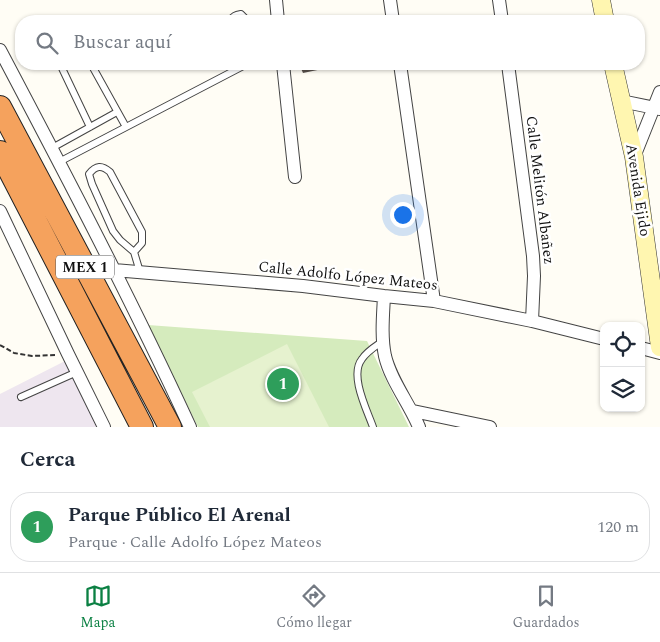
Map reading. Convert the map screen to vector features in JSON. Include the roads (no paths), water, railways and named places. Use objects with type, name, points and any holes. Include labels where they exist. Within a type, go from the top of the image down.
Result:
[{"type":"highway","name":"MEX 1","points":[[0,107],[76,273],[120,383],[140,427]]},
{"type":"highway","name":"MEX 1","points":[[0,152],[170,427]]},
{"type":"street","points":[[276,0],[277,15]]},
{"type":"street","points":[[390,0],[392,15]]},
{"type":"street","points":[[499,0],[501,15]]},
{"type":"street","points":[[601,0],[604,15]]},
{"type":"street","points":[[0,50],[114,270],[190,427]]},
{"type":"street","points":[[284,70],[295,177]]},
{"type":"street","points":[[401,70],[434,301]]},
{"type":"street","name":"Calle Melitón Albañez","points":[[509,70],[533,256],[532,321]]},
{"type":"street","name":"Avenida Ejido","points":[[614,70],[634,157],[660,347]]},
{"type":"street","points":[[634,157],[657,108],[660,92]]},
{"type":"street","points":[[621,100],[657,108]]},
{"type":"street","points":[[0,211],[104,427]]},
{"type":"street","name":"Calle Adolfo López Mateos","points":[[76,273],[114,270],[140,272],[303,286],[434,301],[532,321],[600,338]]},
{"type":"street","points":[[384,296],[383,340],[385,356],[419,427]]},
{"type":"street","points":[[645,349],[660,353]]},
{"type":"street","points":[[413,411],[490,427]]},
{"type":"lane","points":[[63,70],[90,127]]},
{"type":"lane","points":[[94,70],[126,127]]},
{"type":"lane","points":[[59,162],[235,70]]},
{"type":"lane","points":[[52,148],[117,112]]},
{"type":"lane","points":[[134,252],[142,243],[142,232],[110,172],[101,166],[96,168],[89,174],[90,178],[113,231],[134,252],[140,272]]},
{"type":"lane","points":[[373,427],[359,386],[357,368],[361,359],[383,340]]},
{"type":"lane","points":[[21,397],[77,372]]},
{"type":"place","name":"Parque Público El Arenal","points":[[283,384]]}]
